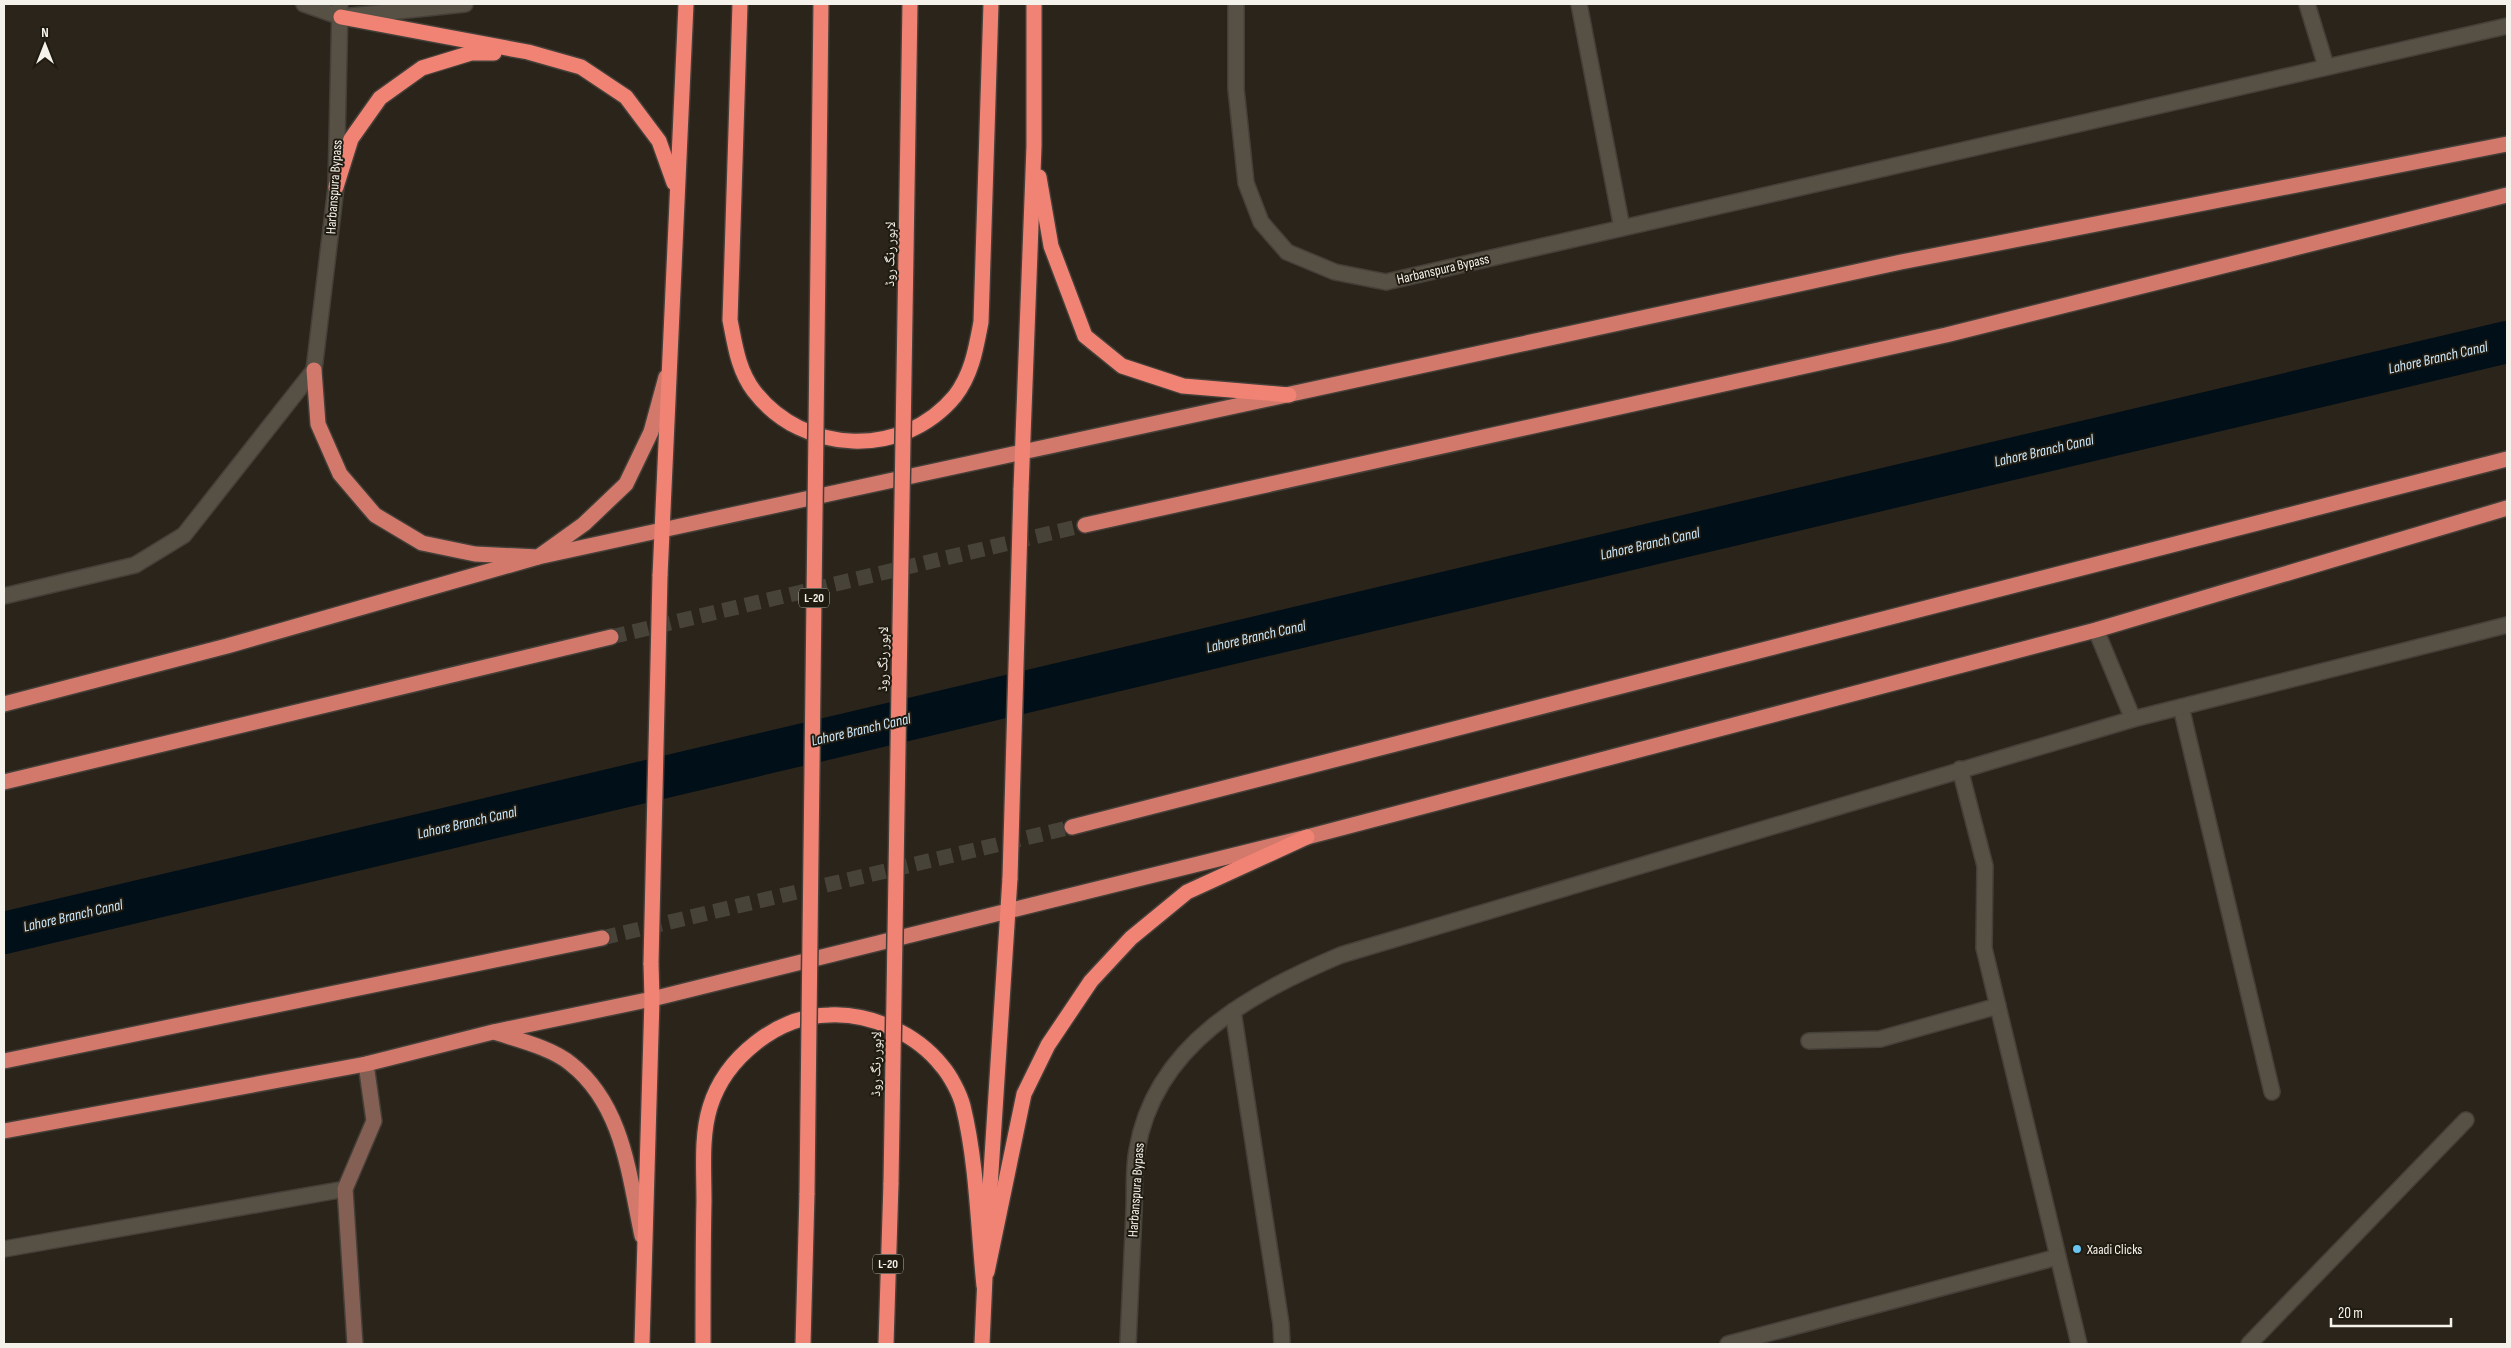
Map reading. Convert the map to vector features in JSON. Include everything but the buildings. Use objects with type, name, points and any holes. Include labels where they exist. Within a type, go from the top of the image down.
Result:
[{"type":"highway","points":[[642,1344],[652,999],[651,964],[660,576],[686,4]]},
{"type":"highway","points":[[740,4],[730,320],[737,357],[754,391],[780,418],[813,436],[850,443],[890,438],[926,422],[955,395],[974,361],[981,322],[991,4]]},
{"type":"highway","name":"L-20","points":[[803,1344],[807,1193],[821,4]]},
{"type":"highway","name":"لاہور رنگ روڈ","points":[[886,1344],[891,1183],[910,4]]},
{"type":"highway","points":[[982,1344],[1010,878],[1020,490],[1034,146],[1034,4]]},
{"type":"highway","points":[[341,10],[528,52],[581,67],[626,97],[659,141],[677,192]]},
{"type":"highway","points":[[336,187],[351,139],[380,98],[422,68],[471,53],[528,52]]},
{"type":"highway","points":[[4,704],[227,646],[538,558],[662,530],[1901,262],[2507,144]]},
{"type":"highway","points":[[1034,146],[1051,246],[1085,336],[1122,366],[1183,386],[1289,395]]},
{"type":"highway","points":[[1085,525],[1936,337],[2507,195]]},
{"type":"highway","points":[[314,370],[318,424],[340,474],[375,515],[422,543],[476,554],[538,558],[584,524],[626,484],[651,432],[668,369]]},
{"type":"highway","points":[[1072,827],[2507,459]]},
{"type":"highway","points":[[4,1131],[366,1064],[493,1032],[652,999],[1307,837],[2096,630],[2507,508]]},
{"type":"highway","points":[[4,782],[611,636]]},
{"type":"highway","points":[[984,1286],[1024,1094],[1048,1045],[1091,981],[1131,938],[1187,892],[1307,837]]},
{"type":"highway","points":[[4,1060],[602,938]]},
{"type":"highway","points":[[703,1344],[704,1145],[710,1106],[728,1071],[755,1043],[790,1023],[828,1015],[871,1019],[910,1037],[942,1066],[962,1104],[970,1146],[984,1286]]},
{"type":"highway","points":[[493,1032],[532,1045],[570,1063],[601,1094],[619,1132],[644,1242]]},
{"type":"main road","points":[[355,1344],[345,1190],[374,1121],[366,1064]]},
{"type":"street","points":[[304,4],[341,10],[465,4]]},
{"type":"street","name":"Harbanspura Bypass","points":[[1236,4],[1236,89],[1246,183],[1261,222],[1287,252],[1335,272],[1386,282],[2507,26]]},
{"type":"street","points":[[1579,4],[1622,228]]},
{"type":"street","points":[[2307,4],[2326,66]]},
{"type":"street","name":"Harbanspura Bypass","points":[[314,370],[336,187],[341,10]]},
{"type":"street","points":[[4,596],[135,565],[184,535],[314,370]]},
{"type":"street","name":"Harbanspura Bypass","points":[[1128,1344],[1137,1151],[1145,1118],[1157,1088],[1174,1064],[1212,1026],[1233,1011],[1286,980],[1341,955],[1960,769],[2133,719],[2507,625]]},
{"type":"street","points":[[2096,630],[2133,719]]},
{"type":"street","points":[[2181,707],[2272,1092]]},
{"type":"street","points":[[1960,769],[1986,866],[1984,948],[2078,1344]]},
{"type":"street","points":[[1808,1041],[1880,1039],[1998,1006]]},
{"type":"street","points":[[1233,1011],[1281,1324],[1282,1344]]},
{"type":"street","points":[[2249,1344],[2466,1120]]},
{"type":"street","points":[[4,1249],[345,1190]]},
{"type":"street","points":[[1728,1344],[2058,1257]]},
{"type":"waterway","name":"Lahore Branch Canal","points":[[4,933],[2507,342]]},
{"type":"tunnel","points":[[611,637],[1085,525]]},
{"type":"tunnel","points":[[602,938],[1072,827]]},
{"type":"place","name":"Xaadi Clicks","points":[[2077,1249]]}]
